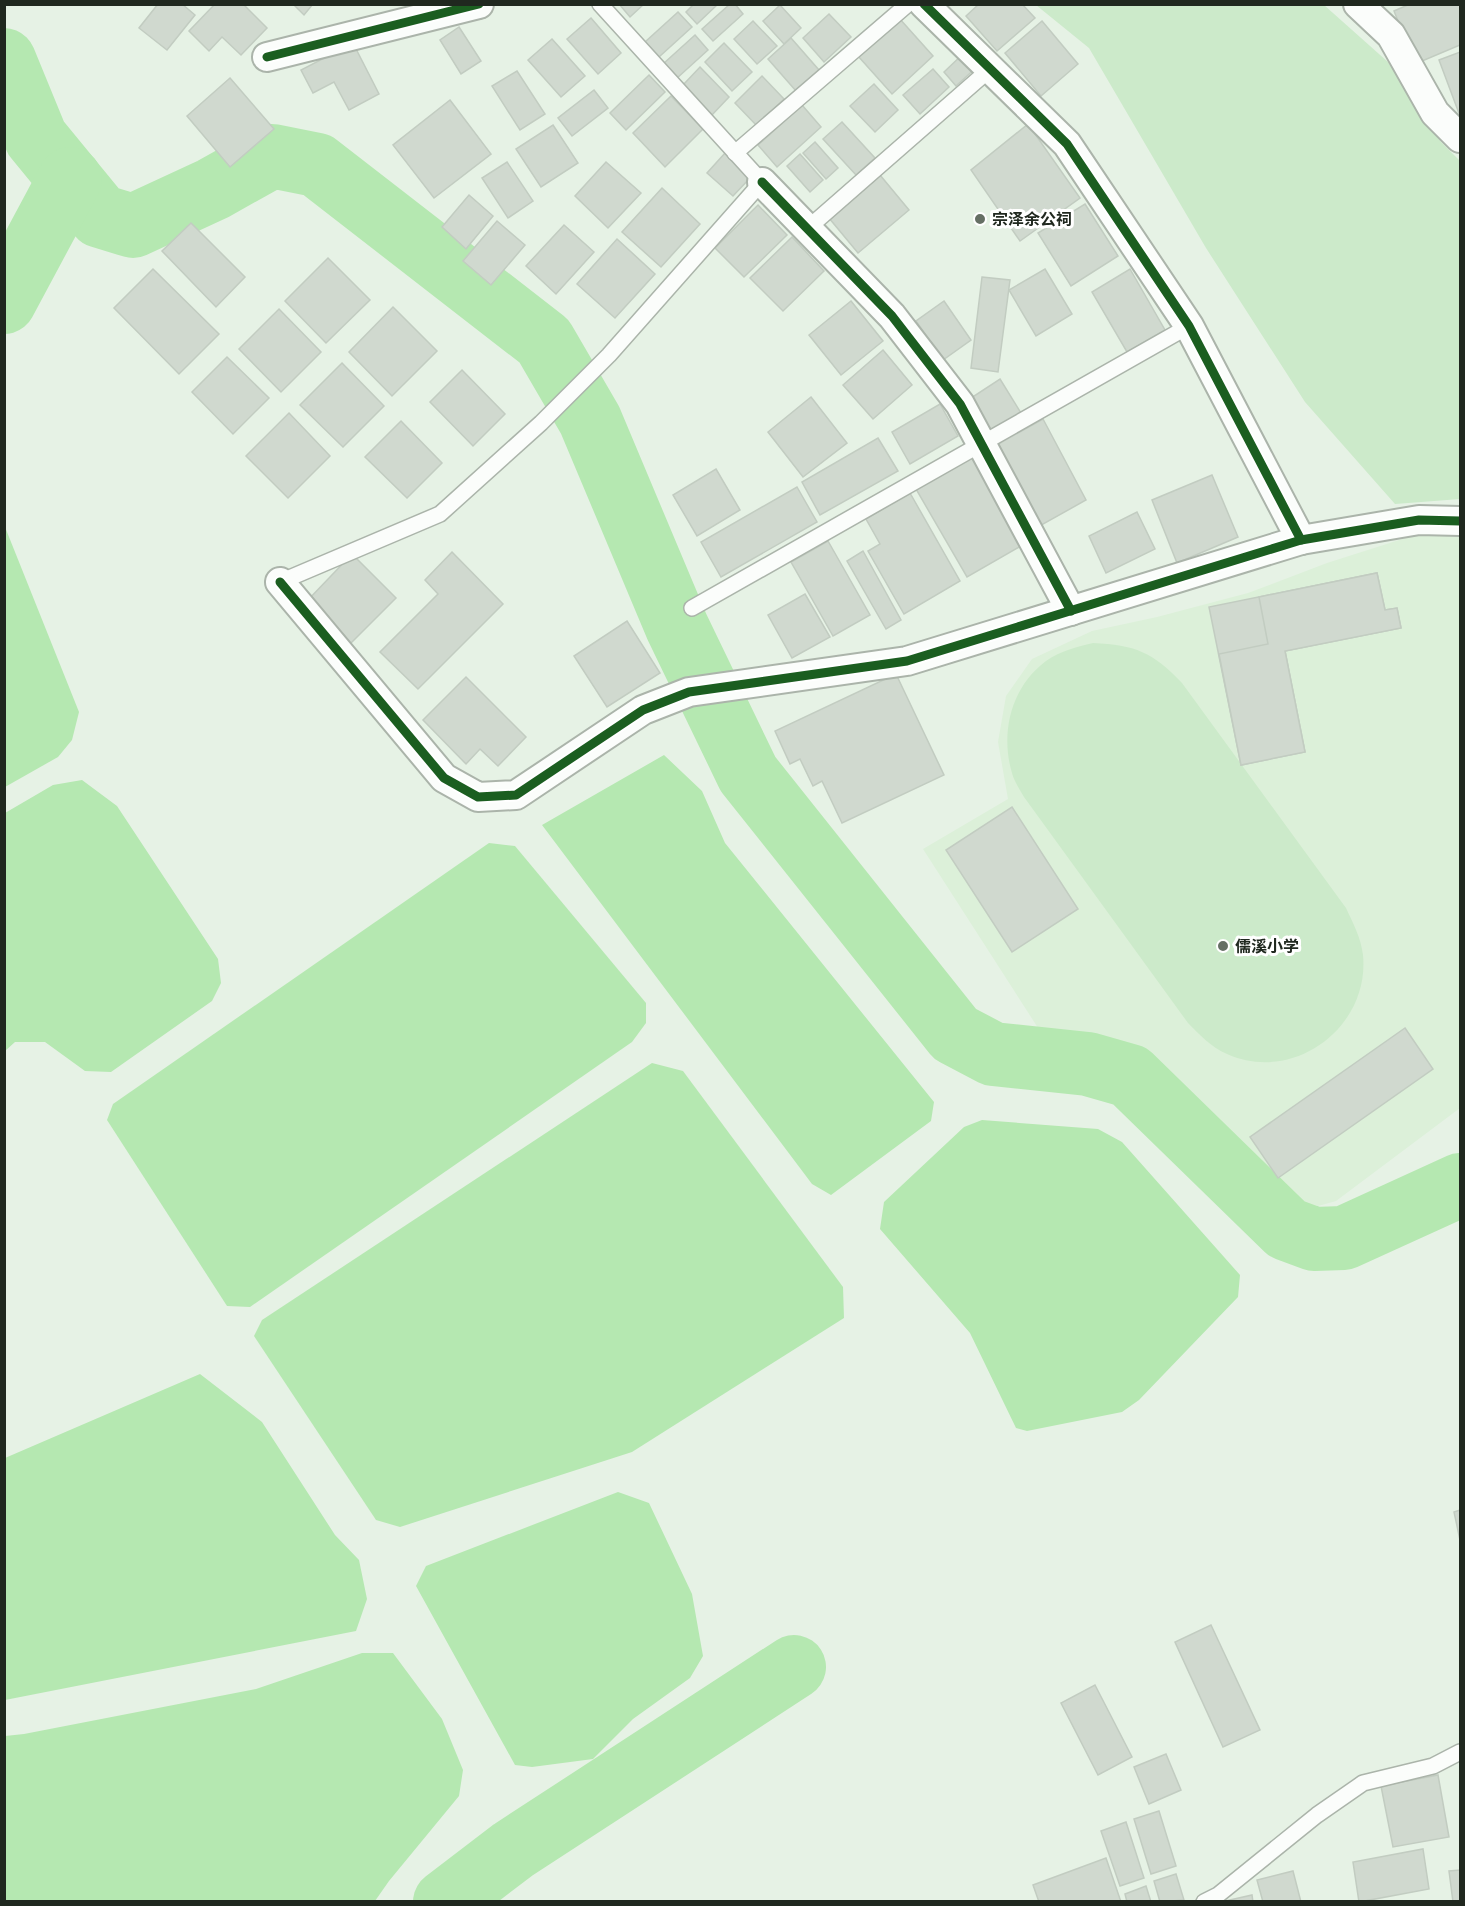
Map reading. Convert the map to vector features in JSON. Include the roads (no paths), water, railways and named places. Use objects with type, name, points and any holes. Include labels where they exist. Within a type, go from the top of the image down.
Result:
[{"type":"street","points":[[267,57],[479,4]]},
{"type":"street","points":[[924,4],[1068,144],[1189,326],[1302,540]]},
{"type":"street","points":[[1358,4],[1392,35],[1436,113],[1461,138]]},
{"type":"street","points":[[762,182],[892,316],[960,404],[1071,611]]},
{"type":"street","points":[[280,582],[444,778],[478,796],[516,795],[643,710],[689,692],[907,661],[1302,540],[1419,520],[1461,521]]},
{"type":"lane","points":[[280,582],[440,514],[541,423],[609,355],[762,182],[600,4]]},
{"type":"lane","points":[[735,153],[908,4]]},
{"type":"lane","points":[[807,229],[990,69]]},
{"type":"lane","points":[[692,608],[1189,326]]},
{"type":"lane","points":[[1204,1902],[1218,1895],[1317,1815],[1363,1783],[1433,1766],[1461,1752]]},
{"type":"waterway","points":[[4,60],[36,138],[100,216],[133,226],[213,189],[272,156],[317,165],[544,341],[590,420],[677,627],[748,774],[955,1034],[993,1054],[1088,1064],[1130,1076],[1287,1229],[1314,1239],[1344,1238],[1460,1185]]},
{"type":"waterway","points":[[4,302],[70,179]]},
{"type":"waterway","points":[[445,1902],[513,1850],[794,1667]]},
{"type":"place","name":"宗泽余公祠","points":[[980,219]]},
{"type":"place","name":"儒溪小学","points":[[1223,946]]}]
